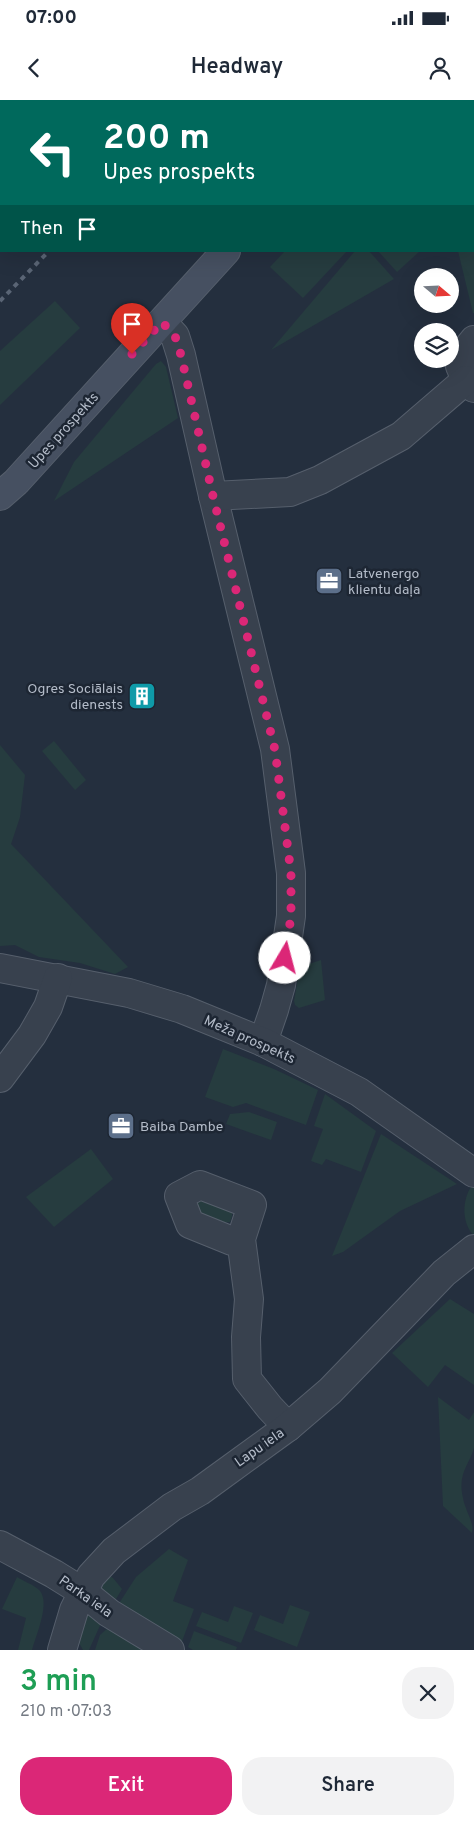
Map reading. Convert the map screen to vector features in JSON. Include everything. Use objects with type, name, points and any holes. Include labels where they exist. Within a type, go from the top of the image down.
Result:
[{"type":"main road","name":"Upes prospekts","points":[[0,496],[16,482],[225,252]]},
{"type":"street","points":[[162,322],[175,336],[181,355],[213,496],[275,750],[291,873],[291,916],[281,985],[263,1042]]},
{"type":"street","points":[[213,496],[290,492],[320,480],[401,436],[470,384],[460,366],[464,351],[474,340]]},
{"type":"street","name":"Meža prospekts","points":[[0,968],[58,978],[147,998],[182,1009],[263,1042],[359,1092],[474,1173]]},
{"type":"street","points":[[0,1078],[32,1036],[48,1007],[58,978]]},
{"type":"street","points":[[241,1239],[249,1299],[246,1336],[247,1379],[288,1427]]},
{"type":"street","name":"Lapu iela","points":[[62,1650],[74,1610],[91,1576],[114,1551],[172,1507],[200,1490],[288,1427],[330,1391],[444,1274],[474,1249]]},
{"type":"street","name":"Parka iela","points":[[0,1546],[54,1574],[83,1592],[109,1613],[170,1650]]},
{"type":"green space","points":[[284,252],[346,252],[303,298],[270,267]]},
{"type":"green space","points":[[354,252],[370,252],[394,279],[271,350]]},
{"type":"green space","points":[[379,252],[419,252],[397,272]]},
{"type":"green space","points":[[458,252],[474,252],[473,313]]},
{"type":"green space","points":[[55,301],[80,328],[0,405],[0,351]]},
{"type":"green space","points":[[161,361],[166,367],[178,418],[54,501],[74,462],[156,364]]},
{"type":"green space","points":[[54,741],[86,780],[75,790],[42,751]]},
{"type":"green space","points":[[0,745],[25,775],[20,817],[11,844],[128,967],[115,974],[80,963],[39,957],[15,945],[0,946]]},
{"type":"green space","points":[[321,960],[325,1000],[299,1008],[295,1005],[294,1001],[300,967]]},
{"type":"green space","points":[[223,1049],[274,1069],[318,1090],[306,1125],[246,1103],[233,1107],[205,1097]]},
{"type":"green space","points":[[325,1094],[376,1131],[361,1172],[326,1159],[322,1165],[311,1161],[323,1129],[314,1126]]},
{"type":"green space","points":[[249,1112],[277,1122],[271,1140],[226,1124],[230,1114]]},
{"type":"green space","points":[[381,1134],[457,1184],[400,1211],[343,1252],[332,1256]]},
{"type":"green space","points":[[91,1149],[113,1179],[54,1227],[26,1197]]},
{"type":"green space","points":[[472,1185],[474,1186],[474,1236],[467,1224],[464,1211],[466,1197]]},
{"type":"green space","points":[[202,1197],[232,1210],[230,1222],[211,1220],[198,1214],[195,1211],[196,1201]]},
{"type":"green space","points":[[450,1299],[474,1314],[474,1385],[445,1365],[428,1387],[392,1353]]},
{"type":"green space","points":[[438,1397],[469,1420],[474,1412],[474,1448],[463,1474],[461,1486],[464,1503],[472,1523],[472,1533],[443,1506]]},
{"type":"green space","points":[[169,1549],[188,1560],[173,1601],[194,1609],[181,1644],[116,1608],[136,1577]]},
{"type":"green space","points":[[100,1569],[113,1578],[122,1589],[116,1599],[108,1605],[100,1595]]},
{"type":"green space","points":[[17,1577],[38,1589],[44,1601],[42,1618],[32,1650],[18,1650],[26,1618],[2,1609]]},
{"type":"green space","points":[[290,1605],[310,1612],[297,1647],[254,1630],[260,1615],[283,1624]]},
{"type":"green space","points":[[234,1606],[253,1613],[241,1643],[196,1626],[202,1612],[228,1622]]},
{"type":"green space","points":[[88,1615],[95,1616],[102,1621],[89,1650],[83,1650],[71,1629],[82,1617]]},
{"type":"green space","points":[[109,1627],[146,1650],[95,1650],[100,1635]]},
{"type":"green space","points":[[194,1631],[237,1647],[236,1650],[193,1650],[188,1647]]},
{"type":"railway","points":[[0,301],[48,252]]},
{"type":"place","name":"Latvenergo klientu daļa","points":[[329,581]]},
{"type":"place","name":"Ogres Sociālais dienests","points":[[142,696]]},
{"type":"place","name":"Baiba Dambe","points":[[121,1126]]},
{"type":"route","points":[[132,354],[162,322],[175,336],[181,355],[213,496],[275,750],[291,873],[291,916],[285,958]]}]
